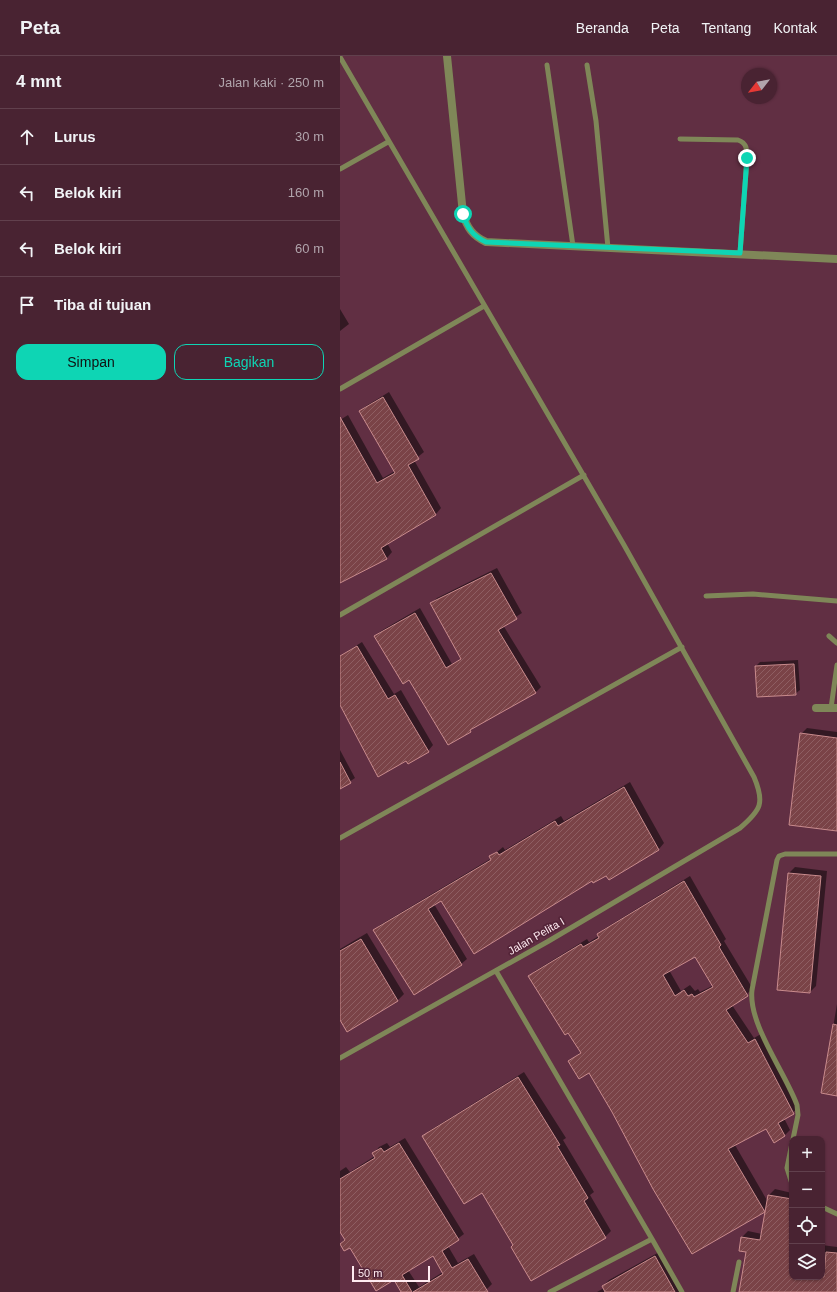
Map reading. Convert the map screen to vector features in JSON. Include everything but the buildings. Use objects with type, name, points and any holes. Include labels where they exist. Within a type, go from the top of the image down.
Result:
[{"type":"street","points":[[448,56],[463,214],[466,225],[477,238],[486,242],[837,258]]},
{"type":"street","points":[[816,708],[834,708]]},
{"type":"lane","name":"Jalan Pelita I","points":[[340,57],[388,142],[584,475],[682,647],[754,778],[762,801],[759,809],[740,828],[496,971],[340,1058]]},
{"type":"lane","points":[[548,65],[573,246]]},
{"type":"lane","points":[[587,65],[596,121],[608,248]]},
{"type":"lane","points":[[680,139],[738,140],[742,141],[746,147],[747,158],[740,253]]},
{"type":"lane","points":[[340,169],[388,142]]},
{"type":"lane","points":[[340,389],[484,306]]},
{"type":"lane","points":[[340,615],[584,475]]},
{"type":"lane","points":[[706,596],[753,594],[837,601]]},
{"type":"lane","points":[[829,636],[837,643]]},
{"type":"lane","points":[[340,838],[682,647]]},
{"type":"lane","points":[[834,708],[837,665]]},
{"type":"lane","points":[[794,1136],[798,1115],[797,1105],[756,1019],[751,1000],[752,990],[779,856],[785,854],[837,854]]},
{"type":"lane","points":[[496,971],[682,1292]]},
{"type":"lane","points":[[789,1158],[787,1168],[789,1174]]},
{"type":"lane","points":[[824,1208],[837,1214]]},
{"type":"lane","points":[[550,1292],[652,1238]]},
{"type":"lane","points":[[733,1292],[739,1262]]},
{"type":"route","points":[[463,214],[466,225],[472,233],[477,238],[486,242],[740,253],[747,158]]}]
